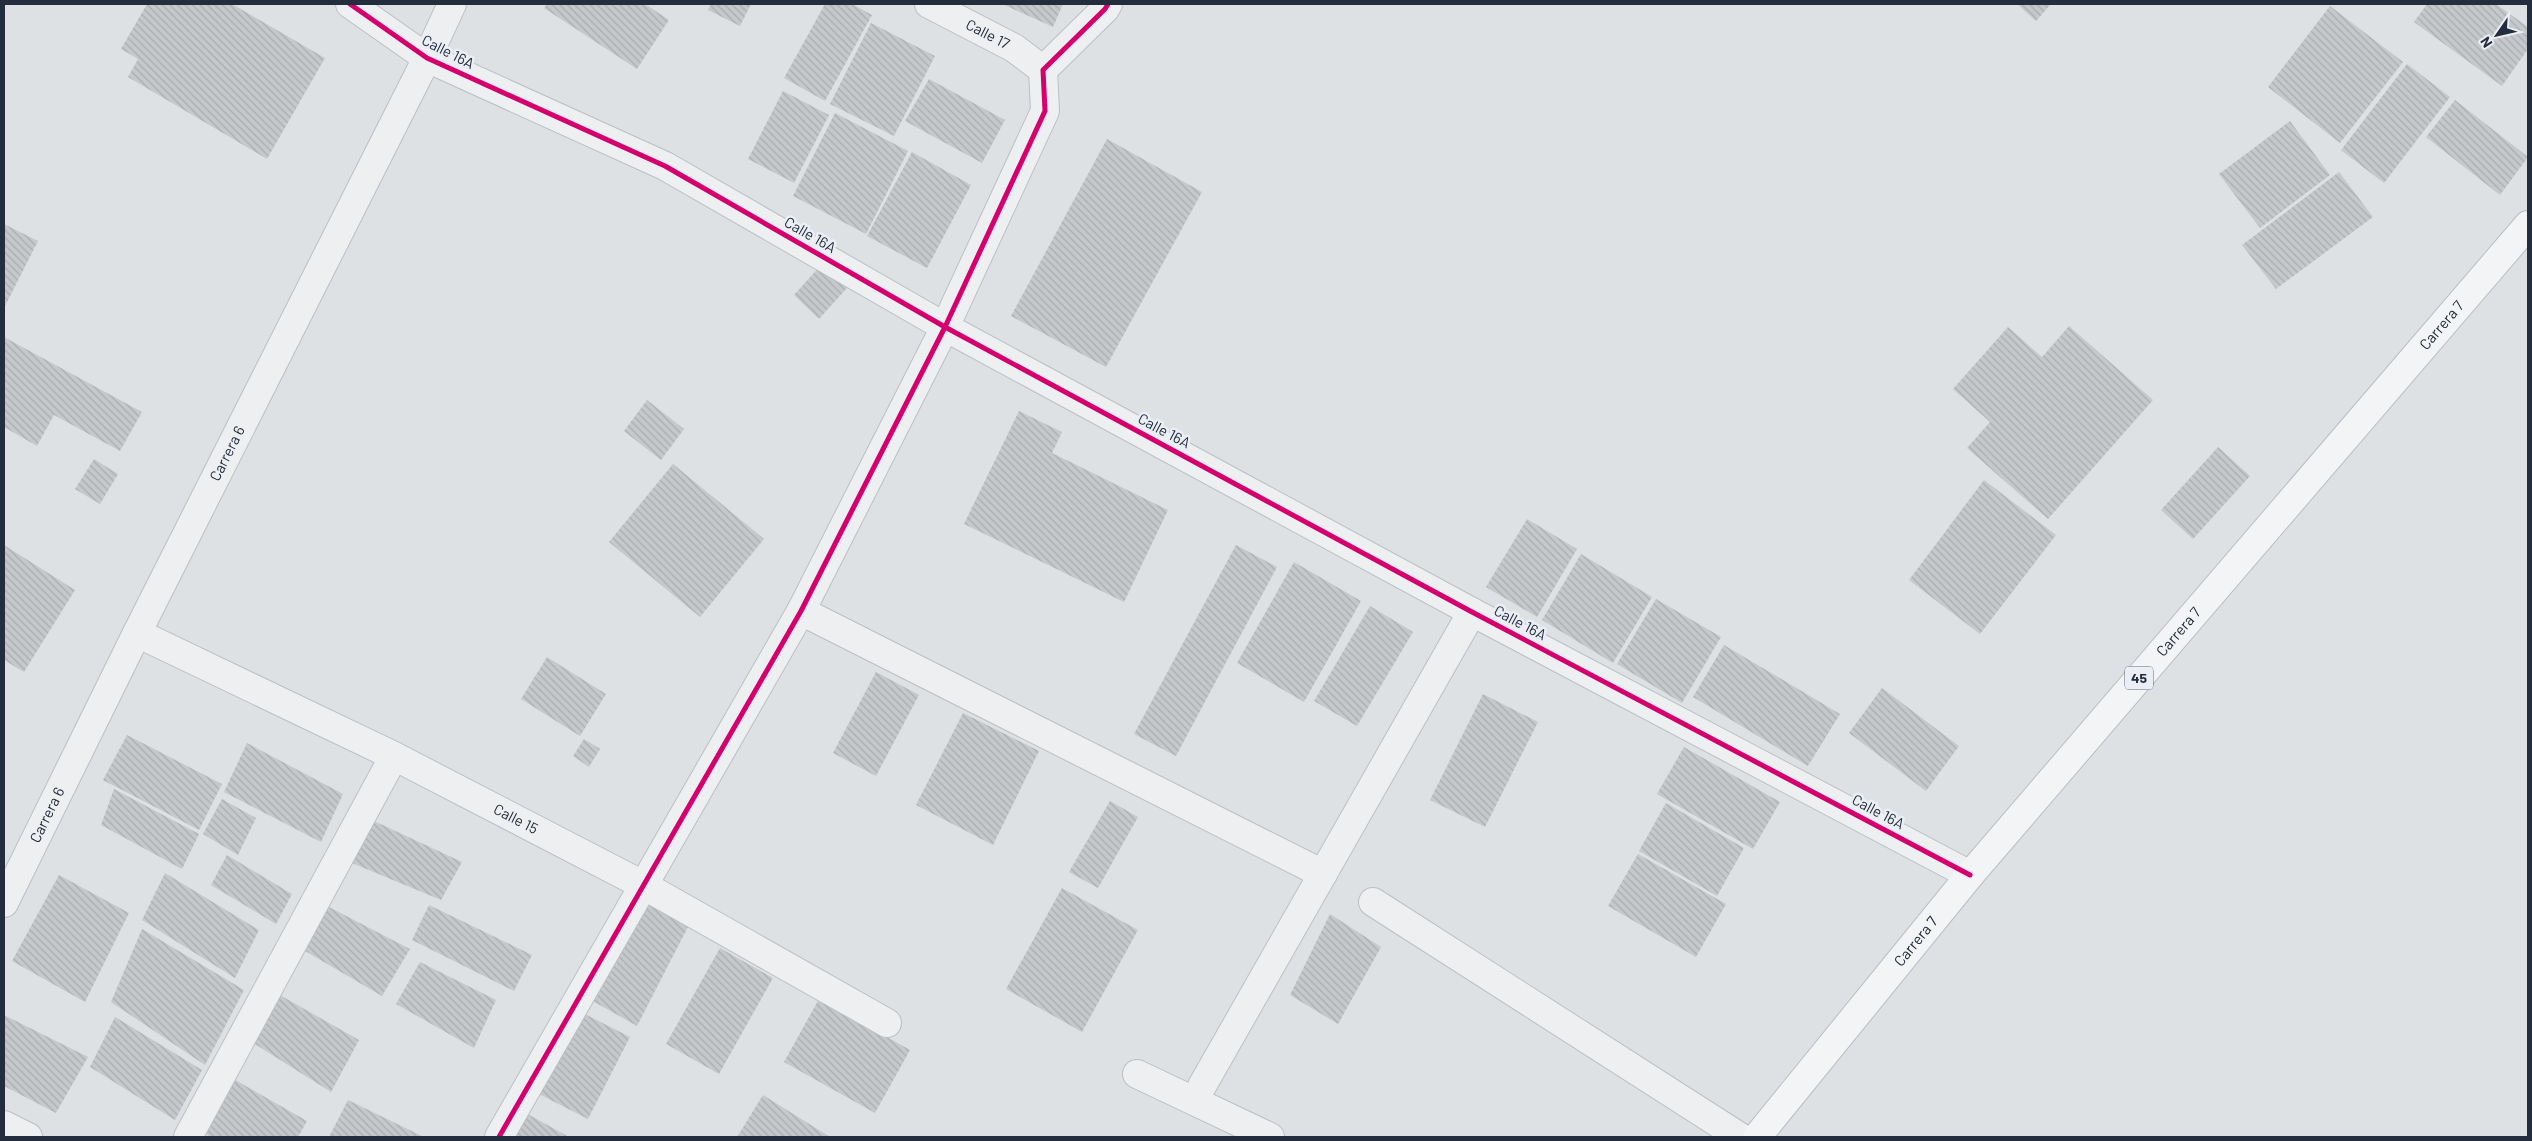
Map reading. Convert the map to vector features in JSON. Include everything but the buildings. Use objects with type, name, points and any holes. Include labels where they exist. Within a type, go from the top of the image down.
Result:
[{"type":"main road","name":"Carrera 7","points":[[1757,1137],[1970,875],[2528,225]]},
{"type":"street","name":"Calle 16A","points":[[350,4],[427,58],[665,166],[945,327],[1472,612],[1970,875]]},
{"type":"street","name":"Carrera 6","points":[[4,903],[137,633],[427,58],[452,4]]},
{"type":"street","name":"Calle 17","points":[[929,4],[1014,48],[1043,70]]},
{"type":"street","points":[[499,1137],[800,611],[945,327],[1045,111],[1043,70],[1108,4]]},
{"type":"street","points":[[800,611],[1323,874]]},
{"type":"street","points":[[1202,1086],[1472,612]]},
{"type":"street","name":"Calle 15","points":[[137,633],[394,756],[643,885],[887,1023]]},
{"type":"street","points":[[188,1137],[394,756]]},
{"type":"street","points":[[1373,902],[1740,1137]]},
{"type":"street","points":[[1137,1074],[1270,1137]]},
{"type":"street","points":[[4,1124],[28,1137]]},
{"type":"cycle path","points":[[350,4],[427,58],[665,166],[945,327],[1472,612],[1970,875]]},
{"type":"cycle path","points":[[499,1137],[801,611],[945,327],[1045,111],[1043,70],[1108,4]]}]
